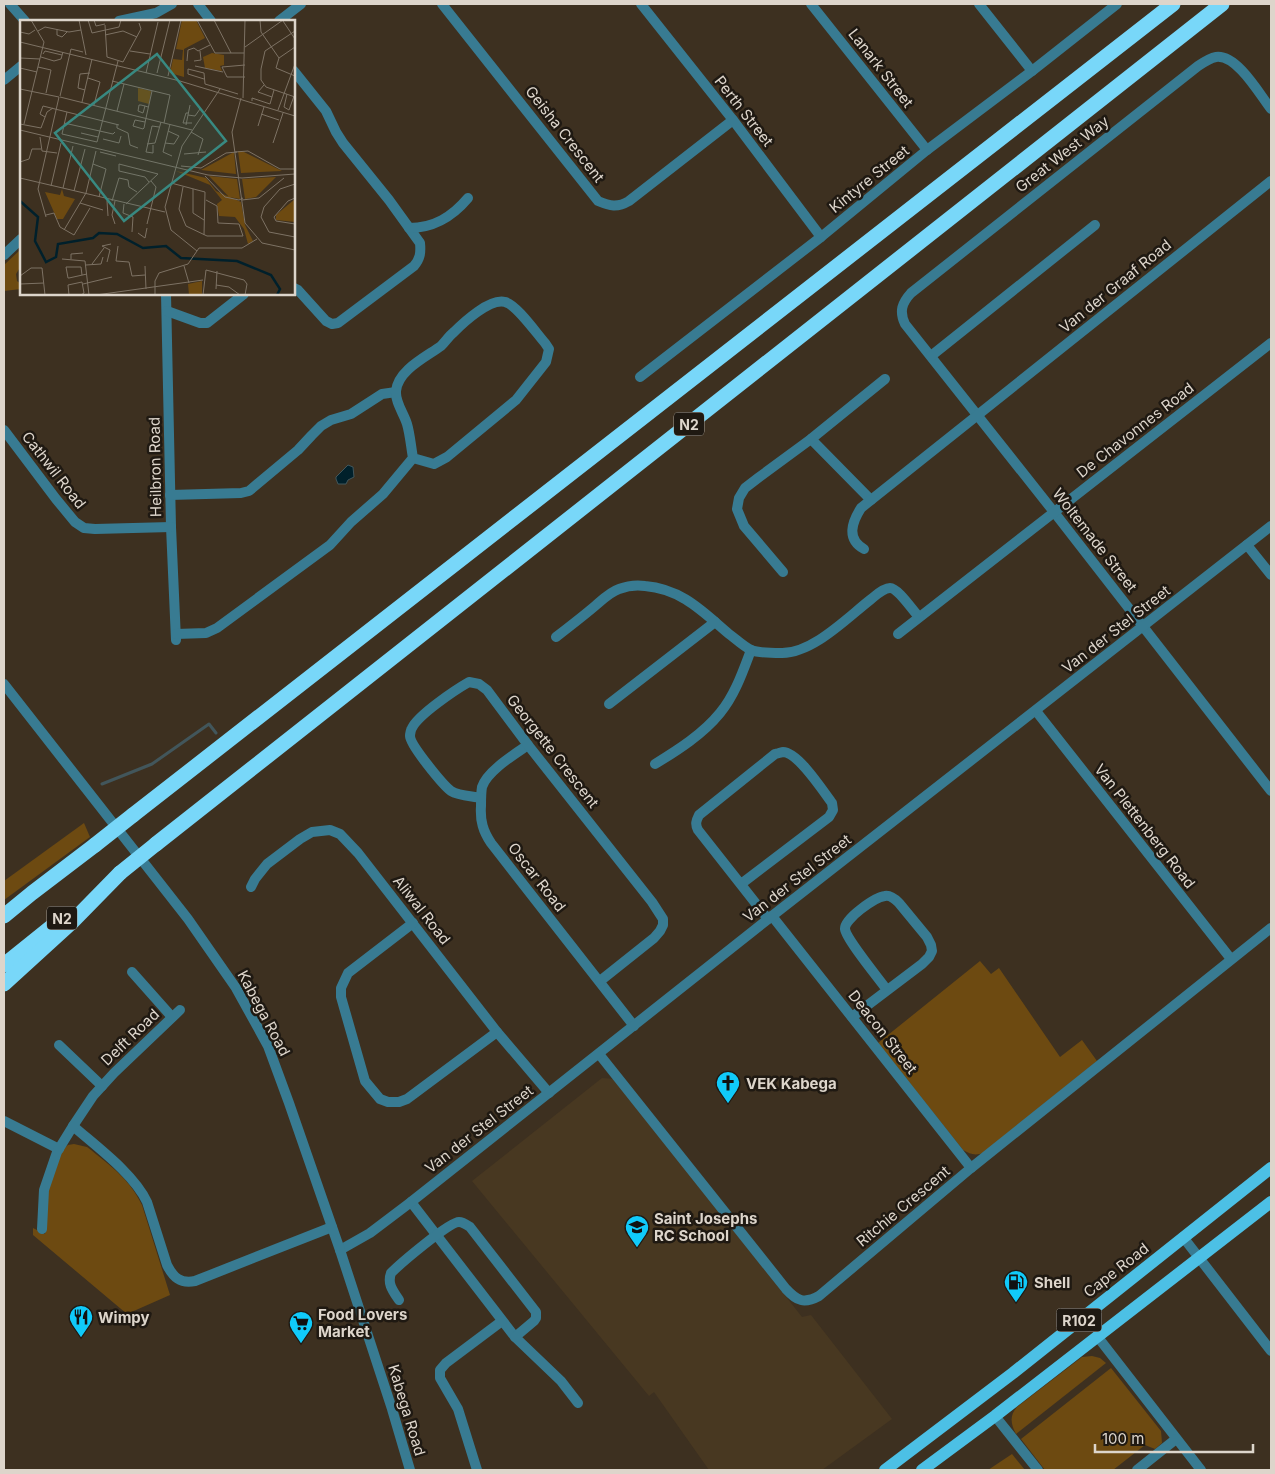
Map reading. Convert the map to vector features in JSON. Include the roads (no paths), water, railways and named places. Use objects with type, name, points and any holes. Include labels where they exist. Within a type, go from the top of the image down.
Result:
[{"type":"highway","name":"N2","points":[[4,915],[1173,4]]},
{"type":"highway","name":"N2","points":[[4,965],[1222,4]]},
{"type":"highway","points":[[4,984],[72,922],[120,873]]},
{"type":"main road","name":"Cape Road","points":[[885,1470],[1013,1373],[1271,1168]]},
{"type":"main road","name":"R102","points":[[922,1470],[995,1416],[1271,1202]]},
{"type":"street","points":[[10,4],[24,20]]},
{"type":"street","points":[[124,20],[156,13],[172,4]]},
{"type":"street","points":[[198,4],[210,20]]},
{"type":"street","points":[[280,20],[301,4]]},
{"type":"street","name":"Geisha Crescent","points":[[442,4],[598,201],[615,207],[629,201],[733,120]]},
{"type":"street","name":"Perth Street","points":[[641,4],[733,120],[821,237]]},
{"type":"street","name":"Lanark Street","points":[[811,4],[927,150]]},
{"type":"street","points":[[979,4],[1032,71]]},
{"type":"street","name":"Kintyre Street","points":[[640,377],[821,237],[927,150],[1117,4]]},
{"type":"street","name":"Great West Way","points":[[902,306],[910,293],[1209,59],[1224,58],[1237,66],[1247,76],[1271,110]]},
{"type":"street","points":[[4,80],[20,67]]},
{"type":"street","points":[[295,72],[326,111],[343,142],[420,243],[421,251],[419,260],[414,266],[353,314],[338,323],[332,324],[326,321],[295,289]]},
{"type":"street","name":"Van der Graaf Road","points":[[864,549],[852,536],[857,515],[861,508],[1271,181]]},
{"type":"street","points":[[409,228],[426,227],[443,220],[468,198]]},
{"type":"street","points":[[931,356],[1095,225]]},
{"type":"street","points":[[4,255],[20,240]]},
{"type":"street","name":"Heilbron Road","points":[[166,295],[170,495],[176,637],[206,633],[217,628],[321,552],[383,494],[413,458]]},
{"type":"street","points":[[167,311],[200,324],[207,323],[243,295]]},
{"type":"street","points":[[506,302],[513,306],[549,349],[546,362],[516,400],[447,457],[434,464],[413,458],[407,425],[396,392],[400,381],[414,364],[442,345],[456,330],[490,304],[506,302]]},
{"type":"street","name":"Woltemade Street","points":[[902,306],[902,318],[905,324],[1271,791]]},
{"type":"street","name":"De Chavonnes Road","points":[[898,634],[1271,343]]},
{"type":"street","points":[[783,572],[744,526],[737,509],[739,498],[745,488],[811,439],[885,379]]},
{"type":"street","points":[[170,495],[249,492],[298,450],[321,426],[351,414],[382,394],[396,392]]},
{"type":"street","name":"Cathwil Road","points":[[4,430],[56,499],[75,522],[84,528],[171,527]]},
{"type":"street","points":[[811,439],[871,500]]},
{"type":"street","name":"Van der Stel Street","points":[[340,1250],[370,1233],[411,1202],[1271,526]]},
{"type":"street","points":[[1247,545],[1271,575]]},
{"type":"street","points":[[556,638],[607,596],[620,588],[639,586],[665,589],[679,595],[694,604],[751,650],[782,653],[794,652],[837,627],[879,593],[889,588],[899,593],[919,617]]},
{"type":"street","points":[[609,704],[715,622]]},
{"type":"street","points":[[655,764],[695,737],[720,713],[729,699],[751,650]]},
{"type":"street","name":"Georgette Crescent","points":[[481,798],[458,794],[447,787],[421,756],[410,736],[411,729],[416,721],[468,682],[487,690],[663,918],[663,925],[654,938],[600,981]]},
{"type":"street","name":"Kabega Road","points":[[4,685],[188,919],[236,988],[268,1046],[340,1250],[410,1470]]},
{"type":"street","name":"Van Plettenberg Road","points":[[1036,711],[1231,959]]},
{"type":"street","name":"Oscar Road","points":[[528,744],[503,763],[486,780],[482,787],[480,816],[483,828],[488,838],[634,1026]]},
{"type":"street","name":"Deacon Street","points":[[741,884],[829,817],[833,810],[832,803],[798,760],[790,754],[782,752],[775,754],[699,815],[696,820],[698,830],[741,884],[852,1017],[971,1168]]},
{"type":"street","name":"Aliwal Road","points":[[251,887],[255,879],[268,864],[312,832],[330,830],[340,834],[358,853],[497,1032],[549,1093]]},
{"type":"street","points":[[852,1017],[888,990],[926,961],[932,951],[932,945],[927,937],[899,903],[893,898],[885,896],[876,898],[860,910],[848,920],[845,929],[850,940],[888,990]]},
{"type":"street","points":[[413,923],[348,973],[341,988],[341,997],[365,1081],[375,1094],[380,1099],[388,1102],[407,1100],[497,1032]]},
{"type":"street","name":"Ritchie Crescent","points":[[599,1054],[786,1289],[794,1298],[802,1300],[813,1299],[819,1296],[971,1168],[1271,928]]},
{"type":"street","name":"Delft Road","points":[[42,1229],[44,1190],[50,1169],[73,1126],[102,1086],[176,1014],[132,972]]},
{"type":"street","name":"Delft Road","points":[[60,1045],[102,1086]]},
{"type":"street","points":[[4,1121],[59,1149]]},
{"type":"street","points":[[73,1126],[130,1176],[136,1184],[147,1202],[171,1273],[176,1278],[187,1283],[332,1227]]},
{"type":"street","points":[[411,1202],[502,1322],[554,1374],[578,1403]]},
{"type":"street","points":[[398,1300],[389,1280],[392,1273],[437,1236],[459,1222],[470,1228],[536,1312],[534,1321],[515,1337]]},
{"type":"street","points":[[1183,1237],[1271,1351]]},
{"type":"street","points":[[477,1470],[458,1408],[440,1378],[440,1370],[446,1363],[502,1322]]},
{"type":"street","points":[[1097,1336],[1200,1470]]},
{"type":"street","points":[[995,1416],[1038,1470]]},
{"type":"street","points":[[1137,1470],[1176,1439]]},
{"type":"water","points":[[348,465],[353,467],[354,477],[348,480],[346,484],[338,484],[336,477]]},
{"type":"waterway","points":[[102,784],[152,764],[209,724],[216,733]]},
{"type":"place","name":"VEK Kabega","points":[[728,1104]]},
{"type":"place","name":"Saint Josephs RC School","points":[[637,1248]]},
{"type":"place","name":"Shell","points":[[1016,1303]]},
{"type":"place","name":"Wimpy","points":[[81,1338]]},
{"type":"place","name":"Food Lovers Market","points":[[301,1344]]}]
